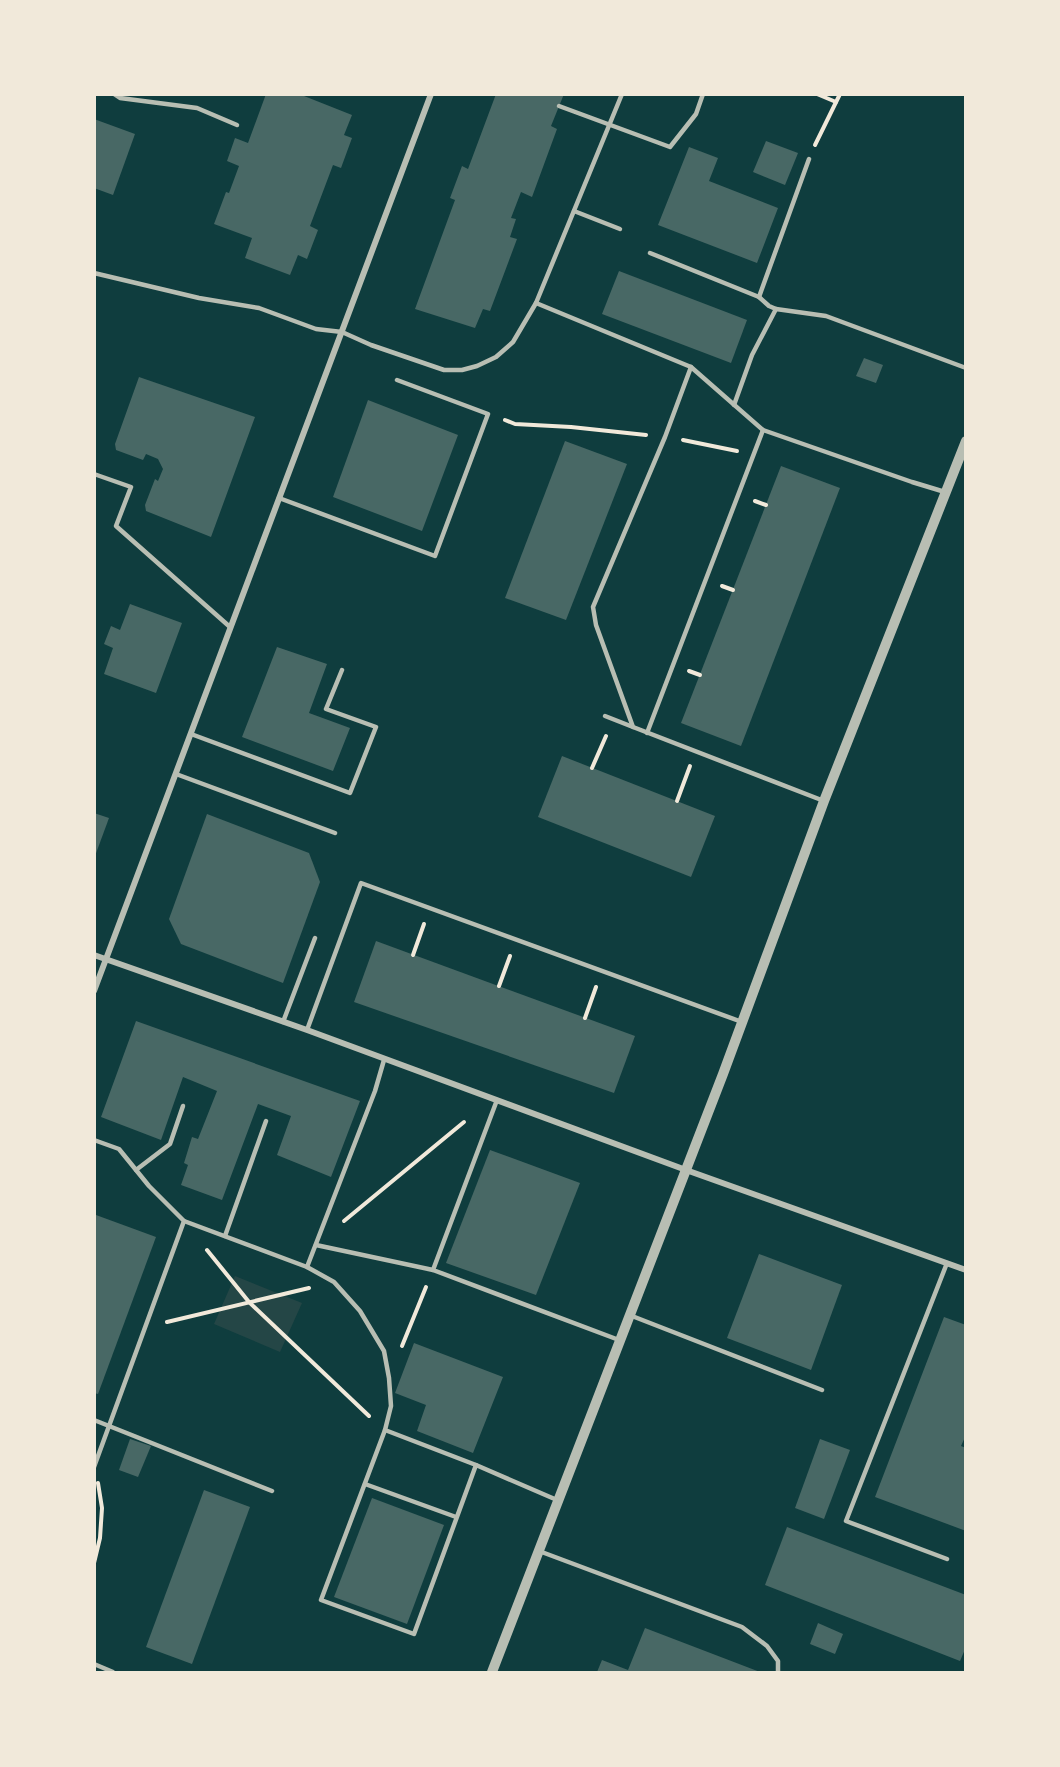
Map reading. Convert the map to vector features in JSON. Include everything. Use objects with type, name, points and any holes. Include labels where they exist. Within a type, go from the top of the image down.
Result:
[{"type":"street","points":[[94,991],[431,94]]},
{"type":"street","points":[[492,1672],[686,1170],[825,801],[966,441]]},
{"type":"street","points":[[94,955],[307,1030],[686,1170],[966,1270]]},
{"type":"lane","points":[[114,94],[120,98],[197,108],[237,125]]},
{"type":"lane","points":[[94,273],[199,298],[260,308],[316,329],[342,332],[444,370],[462,370],[477,366],[496,357],[513,342],[536,303],[622,94]]},
{"type":"lane","points":[[559,106],[670,147],[696,114],[704,94]]},
{"type":"lane","points":[[759,297],[809,159]]},
{"type":"lane","points":[[574,211],[620,229]]},
{"type":"lane","points":[[650,253],[759,297],[776,309],[826,316],[966,368]]},
{"type":"lane","points":[[536,303],[691,367],[762,430],[946,492]]},
{"type":"lane","points":[[734,405],[752,355],[776,309]]},
{"type":"lane","points":[[633,727],[596,625],[592,607],[665,437],[691,367]]},
{"type":"lane","points":[[279,498],[435,556],[488,414],[397,380]]},
{"type":"lane","points":[[647,733],[762,430]]},
{"type":"lane","points":[[94,474],[131,487],[116,526],[231,627]]},
{"type":"lane","points":[[191,734],[350,793],[376,727],[326,709],[342,670]]},
{"type":"lane","points":[[605,716],[825,801]]},
{"type":"lane","points":[[176,774],[335,833]]},
{"type":"lane","points":[[307,1030],[361,883],[742,1022]]},
{"type":"lane","points":[[283,1022],[315,938]]},
{"type":"lane","points":[[307,1267],[375,1091],[384,1060]]},
{"type":"lane","points":[[433,1270],[497,1101]]},
{"type":"lane","points":[[136,1170],[170,1144],[183,1106]]},
{"type":"lane","points":[[225,1236],[266,1121]]},
{"type":"lane","points":[[94,1140],[119,1149],[149,1186],[184,1221],[307,1267],[334,1282],[360,1311],[384,1351],[391,1406],[385,1430],[321,1600],[414,1634],[476,1465]]},
{"type":"lane","points":[[95,1467],[184,1221]]},
{"type":"lane","points":[[316,1245],[433,1270],[620,1340]]},
{"type":"lane","points":[[947,1263],[846,1521],[947,1559]]},
{"type":"lane","points":[[629,1315],[822,1390]]},
{"type":"lane","points":[[94,1420],[272,1491]]},
{"type":"lane","points":[[385,1430],[559,1500]]},
{"type":"lane","points":[[365,1484],[456,1517]]},
{"type":"lane","points":[[539,1551],[742,1627],[767,1646],[778,1661],[778,1672]]},
{"type":"lane","points":[[94,1664],[113,1672]]},
{"type":"path","points":[[817,94],[836,102]]},
{"type":"path","points":[[809,159],[840,94]]},
{"type":"path","points":[[488,414],[515,424],[571,427],[665,437],[741,452]]},
{"type":"path","points":[[592,768],[613,719]]},
{"type":"path","points":[[677,801],[695,752]]},
{"type":"path","points":[[413,955],[430,908]]},
{"type":"path","points":[[499,986],[516,940]]},
{"type":"path","points":[[585,1018],[602,971]]},
{"type":"path","points":[[316,1245],[464,1122]]},
{"type":"path","points":[[184,1221],[249,1302],[385,1430]]},
{"type":"path","points":[[389,1378],[433,1270]]},
{"type":"path","points":[[146,1327],[334,1282]]},
{"type":"path","points":[[94,1563],[100,1538],[102,1508],[95,1467]]},
{"type":"shaded area","points":[[235,1276],[302,1303],[280,1352],[214,1324]]},
{"type":"building","points":[[266,94],[299,94],[352,115],[344,135],[352,138],[341,168],[333,165],[310,226],[318,230],[307,259],[298,255],[290,275],[245,258],[252,238],[214,224],[239,166],[227,161],[235,138],[248,143]]},
{"type":"building","points":[[496,94],[564,94],[551,126],[557,129],[532,197],[521,192],[511,218],[516,219],[510,237],[517,239],[490,311],[483,309],[475,328],[415,309],[455,200],[450,198],[462,166],[468,169]]},
{"type":"building","points":[[94,119],[135,134],[113,195],[94,188]]},
{"type":"building","points":[[766,141],[798,153],[785,185],[753,172]]},
{"type":"building","points":[[689,147],[718,158],[709,181],[778,208],[757,263],[658,225]]},
{"type":"building","points":[[619,271],[747,320],[731,363],[602,314]]},
{"type":"building","points":[[864,358],[883,365],[876,383],[856,376]]},
{"type":"building","points":[[139,377],[255,417],[211,537],[146,511],[145,505],[155,479],[158,481],[163,469],[158,459],[146,454],[143,460],[116,450],[115,444]]},
{"type":"building","points":[[368,400],[458,435],[422,531],[333,497]]},
{"type":"building","points":[[565,441],[627,464],[566,620],[505,598]]},
{"type":"building","points":[[781,466],[840,488],[741,746],[681,723]]},
{"type":"building","points":[[130,604],[182,623],[156,693],[104,674],[113,648],[104,644],[111,626],[120,630]]},
{"type":"building","points":[[277,647],[327,664],[309,713],[350,728],[333,771],[242,737]]},
{"type":"building","points":[[562,756],[715,816],[691,877],[538,817]]},
{"type":"building","points":[[94,813],[109,818],[95,856],[94,856]]},
{"type":"building","points":[[207,814],[309,853],[320,882],[283,983],[181,944],[169,919]]},
{"type":"building","points":[[376,941],[635,1036],[614,1093],[354,1002]]},
{"type":"building","points":[[136,1021],[360,1101],[331,1177],[277,1155],[291,1116],[258,1104],[222,1200],[181,1185],[188,1165],[184,1163],[192,1137],[198,1139],[217,1091],[183,1077],[161,1140],[101,1117]]},
{"type":"building","points":[[490,1150],[580,1183],[536,1295],[446,1263]]},
{"type":"building","points":[[96,1215],[156,1237],[98,1394],[94,1393],[94,1219]]},
{"type":"building","points":[[759,1254],[842,1285],[811,1370],[727,1338]]},
{"type":"building","points":[[944,1317],[966,1325],[966,1435],[961,1446],[966,1448],[966,1531],[875,1497]]},
{"type":"building","points":[[414,1343],[503,1377],[473,1453],[417,1431],[426,1405],[395,1393]]},
{"type":"building","points":[[130,1439],[151,1446],[138,1477],[119,1470]]},
{"type":"building","points":[[820,1439],[850,1450],[824,1519],[795,1508]]},
{"type":"building","points":[[204,1490],[250,1507],[192,1664],[146,1647]]},
{"type":"building","points":[[372,1498],[444,1525],[407,1624],[334,1597]]},
{"type":"building","points":[[787,1527],[966,1595],[966,1647],[960,1661],[765,1585]]},
{"type":"building","points":[[818,1623],[843,1634],[835,1654],[810,1644]]},
{"type":"building","points":[[645,1628],[760,1672],[597,1672],[602,1660],[628,1670]]}]
